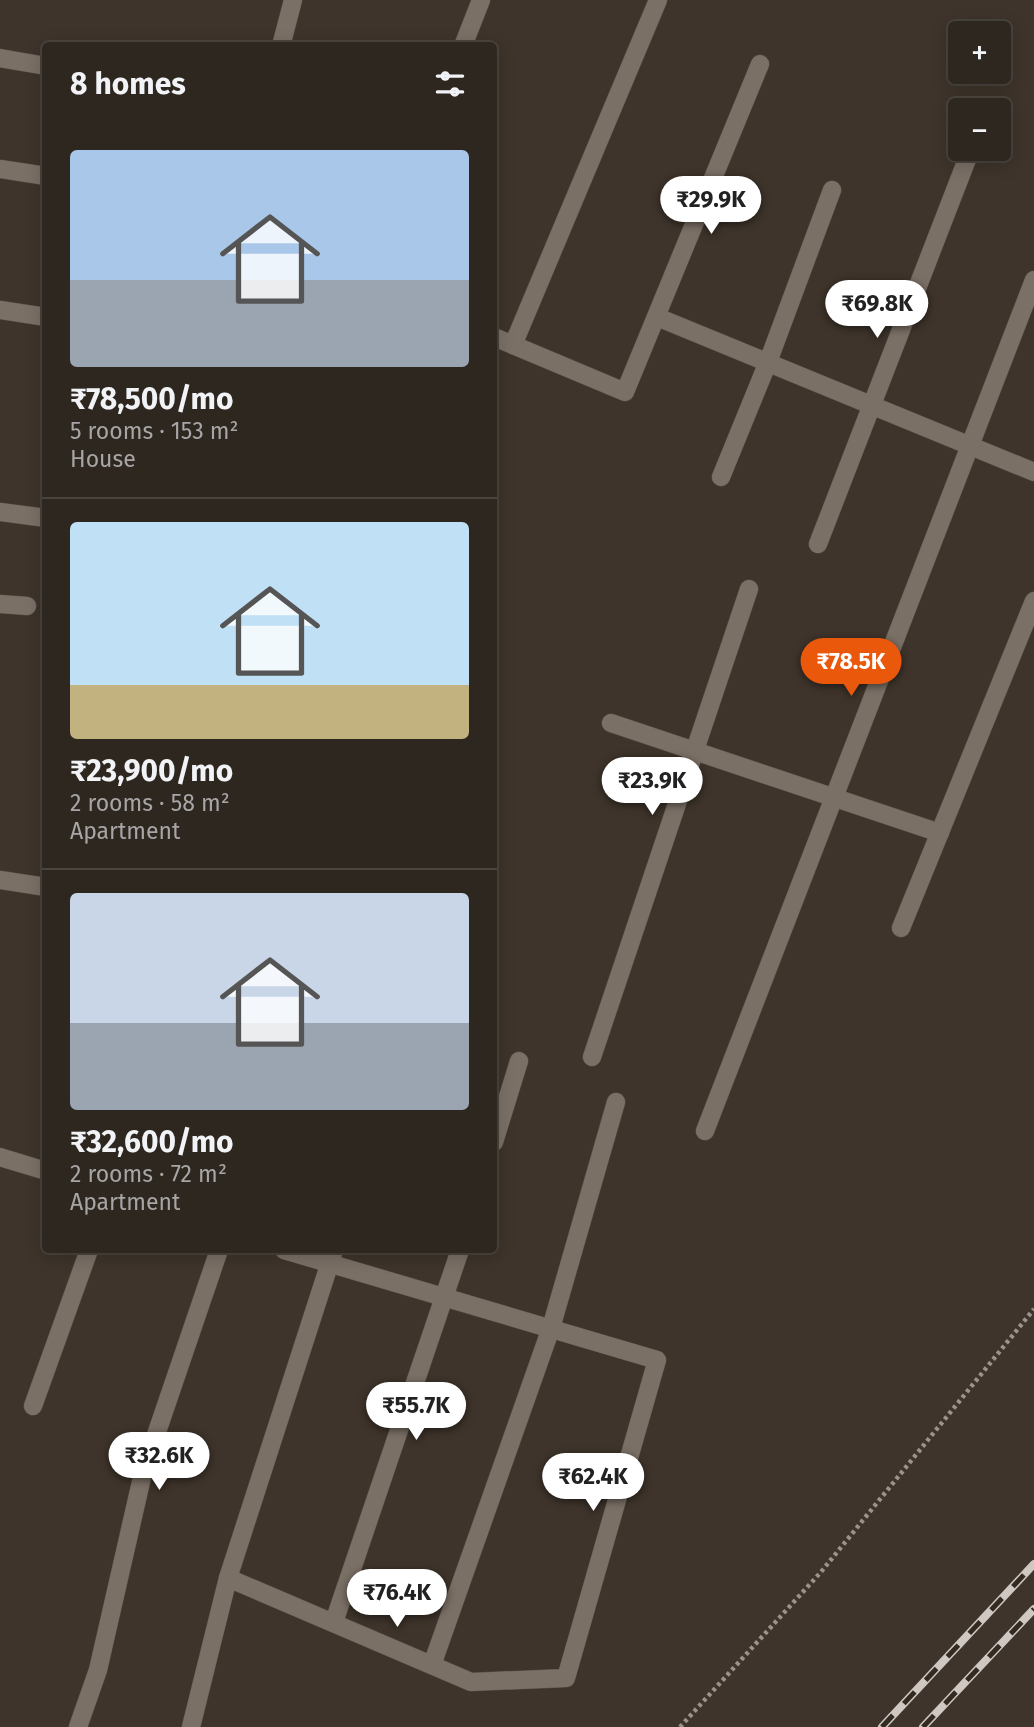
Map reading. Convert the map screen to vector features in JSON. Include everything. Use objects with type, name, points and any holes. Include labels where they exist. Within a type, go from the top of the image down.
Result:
[{"type":"street","points":[[282,42],[293,0]]},
{"type":"street","points":[[465,42],[481,0]]},
{"type":"street","points":[[513,345],[658,0]]},
{"type":"street","points":[[0,58],[42,65]]},
{"type":"street","points":[[497,338],[625,393],[760,64]]},
{"type":"street","points":[[818,544],[966,161]]},
{"type":"street","points":[[0,169],[42,175]]},
{"type":"street","points":[[721,477],[768,362],[832,190]]},
{"type":"street","points":[[705,1131],[1034,280]]},
{"type":"street","points":[[0,310],[42,316]]},
{"type":"street","points":[[657,317],[1034,472]]},
{"type":"street","points":[[0,512],[42,517]]},
{"type":"street","points":[[592,1057],[749,589]]},
{"type":"street","points":[[901,928],[1034,601]]},
{"type":"street","points":[[0,604],[27,606]]},
{"type":"street","points":[[611,723],[940,834]]},
{"type":"street","points":[[0,880],[42,886]]},
{"type":"street","points":[[497,1132],[519,1060]]},
{"type":"street","points":[[432,1665],[551,1328],[616,1102]]},
{"type":"street","points":[[0,1157],[42,1170]]},
{"type":"street","points":[[33,1406],[88,1253]]},
{"type":"street","points":[[78,1727],[98,1670],[143,1473],[218,1253]]},
{"type":"street","points":[[228,1578],[471,1682],[566,1678],[657,1360],[445,1297],[331,1256],[308,1253]]},
{"type":"street","points":[[334,1622],[459,1253]]},
{"type":"street","points":[[191,1727],[228,1578],[331,1256]]},
{"type":"path","points":[[680,1727],[821,1572],[1034,1309]]},
{"type":"railway","points":[[882,1727],[1034,1564]]},
{"type":"railway","points":[[923,1727],[1034,1609]]}]
